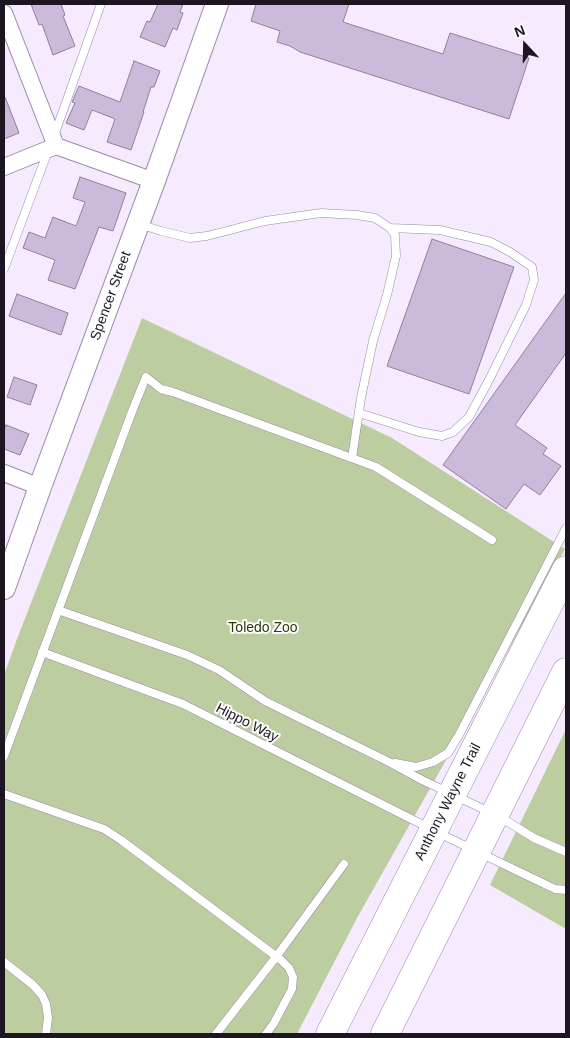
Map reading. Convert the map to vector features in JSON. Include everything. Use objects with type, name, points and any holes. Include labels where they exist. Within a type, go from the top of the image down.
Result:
[{"type":"highway","name":"Anthony Wayne Trail","points":[[330,1034],[566,570]]},
{"type":"highway","points":[[385,1034],[566,672]]},
{"type":"street","name":"Spencer Street","points":[[4,588],[154,181],[216,4]]},
{"type":"street","points":[[4,13],[52,145]]},
{"type":"street","points":[[4,166],[52,145],[154,181]]},
{"type":"street","points":[[4,473],[40,487]]},
{"type":"lane","points":[[4,269],[52,145],[101,4]]},
{"type":"lane","points":[[138,224],[190,238],[207,236],[266,221],[321,213],[375,218],[390,228],[395,235],[396,256],[388,295],[373,341],[352,458]]},
{"type":"lane","points":[[359,413],[419,432],[442,436],[453,432],[469,417],[489,380],[526,305],[534,280],[532,267],[491,242],[440,230],[390,228]]},
{"type":"lane","points":[[4,756],[146,377],[161,389],[376,467],[492,540]]},
{"type":"lane","points":[[391,763],[416,767],[433,762],[448,753],[566,528]]},
{"type":"lane","name":"Hippo Way","points":[[58,610],[187,655],[218,670],[265,701],[495,815],[534,838],[566,852]]},
{"type":"lane","name":"Hippo Way","points":[[42,652],[183,704],[477,851],[556,889],[566,890]]},
{"type":"lane","points":[[4,794],[104,829],[289,968],[293,977],[292,989],[266,1034]]},
{"type":"lane","points":[[216,1034],[276,957],[344,864]]},
{"type":"lane","points":[[4,962],[42,994],[48,1018],[46,1034]]},
{"type":"green space","name":"Toledo Zoo","points":[[142,318],[392,438],[565,549],[357,918],[297,1034],[4,1034],[4,675]]},
{"type":"green space","points":[[566,729],[566,929],[490,885]]},
{"type":"building","points":[[31,4],[61,4],[65,15],[63,16],[75,46],[53,55],[42,24],[39,25]]},
{"type":"building","points":[[158,4],[183,4],[180,12],[183,13],[177,30],[173,28],[165,47],[140,37],[147,21],[150,22]]},
{"type":"building","points":[[256,4],[349,4],[343,22],[443,54],[450,33],[529,58],[509,119],[300,52],[290,46],[277,42],[280,31],[251,21]]},
{"type":"building","points":[[134,61],[160,71],[154,87],[151,87],[131,150],[107,142],[115,119],[113,118],[92,110],[84,130],[66,123],[75,103],[72,102],[79,86],[120,102]]},
{"type":"building","points":[[4,97],[19,133],[4,139]]},
{"type":"building","points":[[80,177],[126,193],[113,231],[99,227],[75,289],[48,280],[55,260],[23,248],[29,232],[45,238],[53,217],[76,226],[85,202],[73,198]]},
{"type":"building","points":[[432,239],[514,267],[469,394],[387,366]]},
{"type":"building","points":[[566,293],[566,353],[515,425],[547,448],[543,454],[561,466],[540,495],[524,484],[506,509],[443,465]]},
{"type":"building","points":[[17,294],[68,313],[61,335],[9,316]]},
{"type":"building","points":[[14,377],[37,385],[30,405],[7,397]]},
{"type":"building","points":[[6,425],[29,434],[20,455],[4,449]]}]
